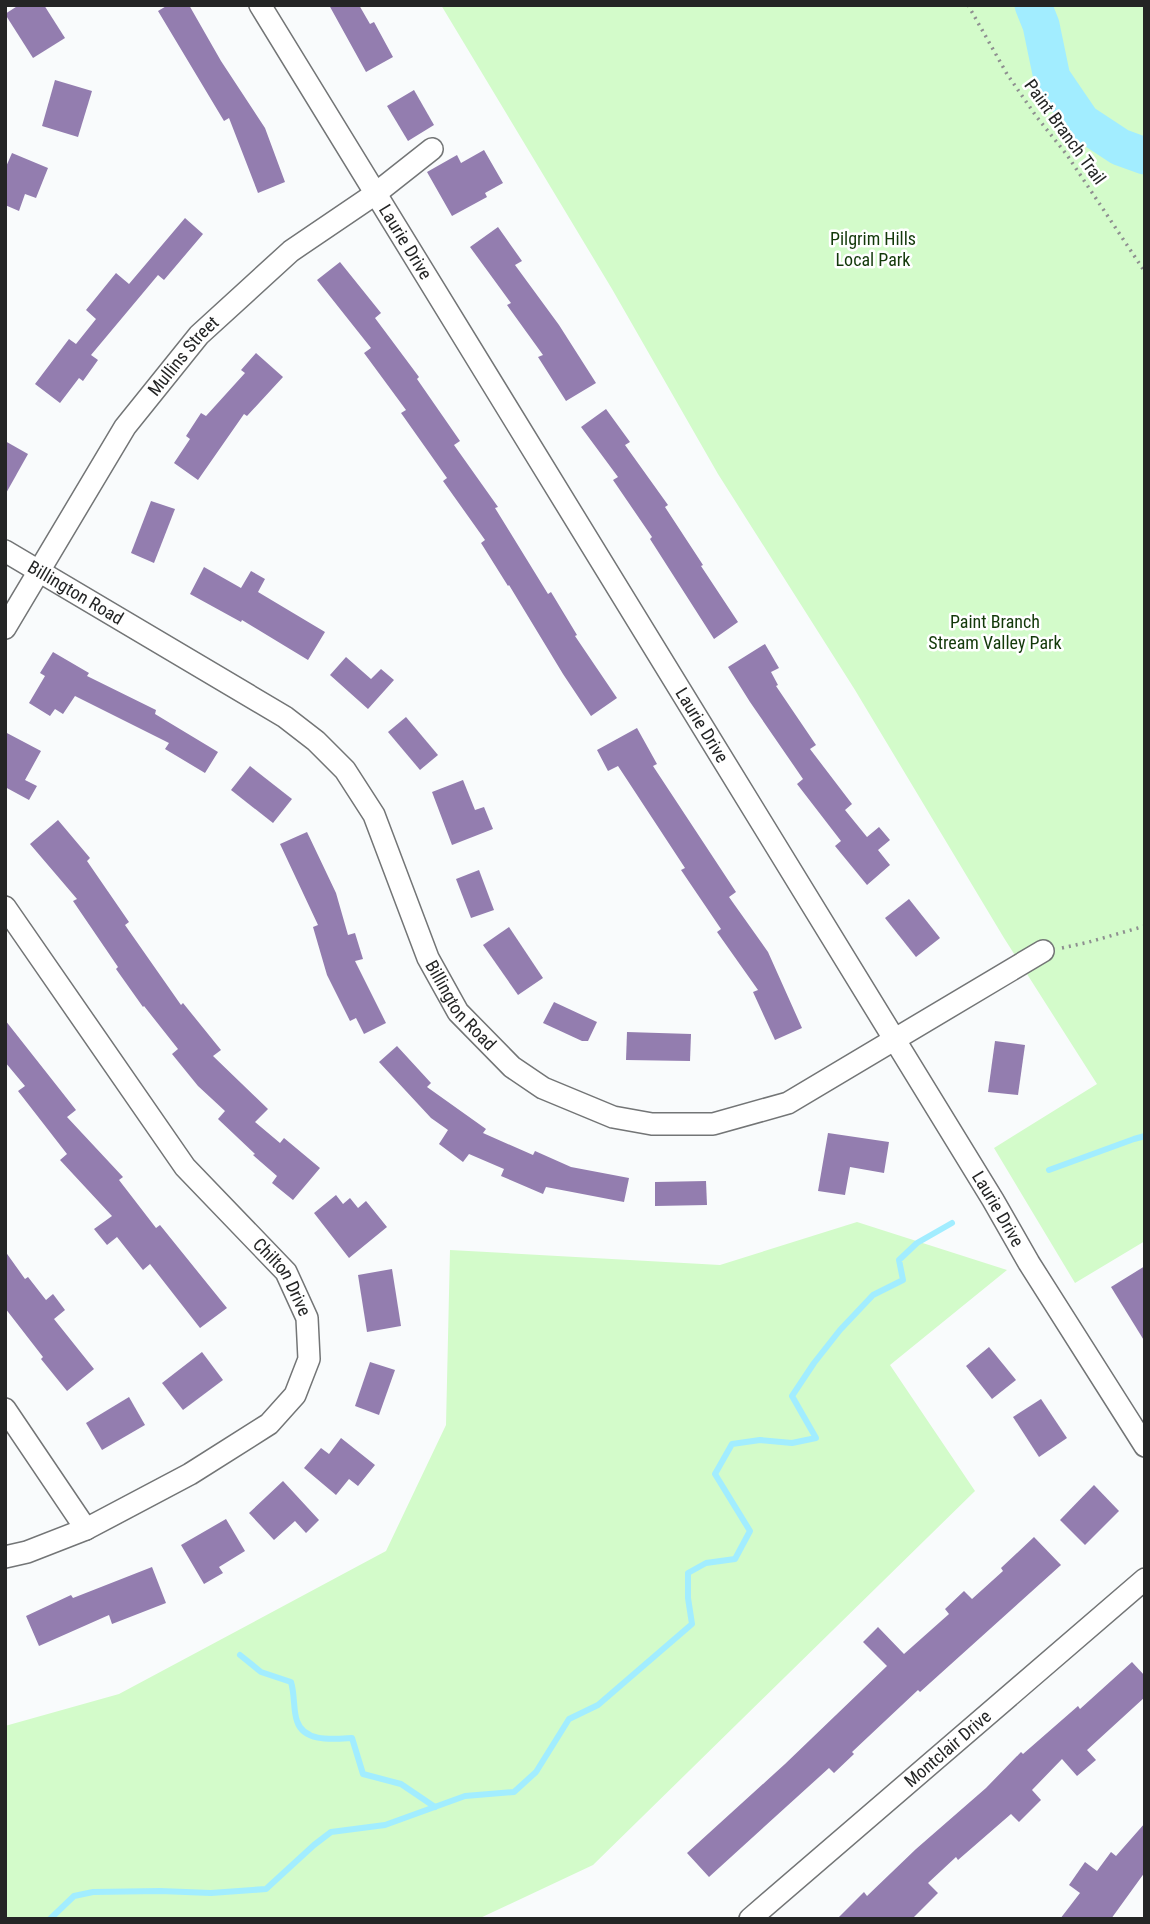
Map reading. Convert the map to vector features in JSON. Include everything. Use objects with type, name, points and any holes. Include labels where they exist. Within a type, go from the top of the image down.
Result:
[{"type":"street","name":"Laurie Drive","points":[[260,5],[993,1200],[1029,1263],[1145,1446]]},
{"type":"street","name":"Mullins Street","points":[[5,628],[125,427],[199,335],[291,251],[375,194],[432,149]]},
{"type":"street","name":"Billington Road","points":[[5,551],[285,717],[316,741],[345,770],[374,815],[428,958],[457,1012],[512,1067],[542,1088],[614,1117],[652,1124],[713,1124],[788,1103],[1043,951]]},
{"type":"street","name":"Chilton Drive","points":[[5,908],[185,1167],[286,1272],[307,1318],[309,1359],[295,1395],[269,1424],[190,1474],[86,1529],[27,1552],[5,1557]]},
{"type":"street","points":[[5,1409],[86,1529]]},
{"type":"street","name":"Montclair Drive","points":[[750,1919],[1145,1579]]},
{"type":"path","name":"Paint Branch Trail","points":[[968,5],[1006,74],[1067,155],[1145,272]]},
{"type":"path","points":[[1043,951],[1089,942],[1145,926]]},
{"type":"green space","points":[[441,5],[1145,5],[1145,1241],[1075,1283],[994,1148],[1097,1084],[1004,938],[855,690],[718,474],[612,289]]},
{"type":"green space","points":[[857,1222],[1007,1270],[890,1365],[975,1491],[593,1865],[478,1919],[5,1919],[5,1726],[119,1694],[386,1551],[446,1425],[450,1250],[720,1265]]},
{"type":"building","points":[[19,5],[44,5],[65,38],[33,58],[5,14]]},
{"type":"building","points":[[168,5],[189,5],[221,61],[265,128],[285,182],[258,193],[229,118],[224,121],[158,11]]},
{"type":"building","points":[[329,5],[359,5],[370,24],[374,22],[393,57],[366,72]]},
{"type":"building","points":[[55,80],[92,91],[78,137],[42,126]]},
{"type":"building","points":[[414,90],[434,125],[408,141],[387,106]]},
{"type":"building","points":[[484,150],[503,183],[485,193],[487,197],[452,216],[427,172],[457,155],[461,163]]},
{"type":"building","points":[[12,153],[48,168],[36,198],[25,194],[19,211],[5,205],[5,169]]},
{"type":"building","points":[[185,218],[203,234],[164,280],[158,275],[91,355],[98,360],[83,381],[79,378],[60,403],[35,384],[69,339],[76,344],[96,319],[86,310],[116,273],[129,284]]},
{"type":"building","points":[[498,227],[522,261],[515,265],[559,325],[596,383],[566,401],[538,357],[543,355],[507,305],[511,303],[470,247]]},
{"type":"building","points":[[340,262],[381,313],[375,318],[419,377],[417,379],[460,441],[454,445],[498,507],[495,508],[548,594],[551,592],[577,635],[575,636],[617,698],[591,716],[481,543],[485,540],[443,481],[447,478],[401,413],[406,410],[364,353],[371,348],[317,280]]},
{"type":"building","points":[[256,353],[283,377],[247,416],[244,414],[198,480],[174,463],[190,439],[186,436],[201,413],[206,416],[245,373],[241,370]]},
{"type":"building","points":[[606,409],[630,442],[625,445],[668,505],[665,507],[738,622],[714,639],[650,539],[652,537],[613,480],[618,477],[581,427]]},
{"type":"building","points":[[5,441],[28,454],[5,495]]},
{"type":"building","points":[[151,501],[175,509],[154,563],[131,553]]},
{"type":"building","points":[[204,567],[241,588],[251,571],[265,579],[258,592],[325,632],[308,660],[242,620],[241,622],[190,594]]},
{"type":"building","points":[[765,644],[779,668],[771,672],[778,685],[776,686],[816,745],[810,749],[852,804],[845,810],[867,837],[879,827],[890,840],[878,850],[890,865],[867,885],[835,846],[841,841],[797,784],[803,779],[728,667]]},
{"type":"building","points":[[53,652],[89,673],[87,676],[156,710],[155,714],[218,752],[205,773],[165,749],[169,743],[75,696],[63,714],[55,709],[50,716],[29,703],[45,676],[40,673]]},
{"type":"building","points":[[346,657],[371,679],[381,669],[394,680],[368,709],[330,675]]},
{"type":"building","points":[[406,717],[438,755],[420,770],[388,732]]},
{"type":"building","points":[[637,728],[657,764],[653,766],[736,892],[729,897],[768,952],[802,1028],[775,1040],[753,992],[758,990],[717,932],[721,929],[681,870],[685,868],[618,766],[608,771],[597,750]]},
{"type":"building","points":[[5,732],[41,751],[25,780],[37,786],[29,800],[5,787]]},
{"type":"building","points":[[250,766],[292,799],[273,823],[231,790]]},
{"type":"building","points":[[463,780],[475,810],[484,807],[493,829],[452,845],[432,792]]},
{"type":"building","points":[[58,820],[90,858],[87,861],[129,922],[125,925],[181,1005],[183,1003],[221,1050],[213,1056],[268,1109],[255,1122],[280,1143],[284,1138],[320,1168],[293,1200],[272,1183],[277,1176],[218,1119],[225,1111],[198,1086],[172,1054],[178,1049],[116,969],[118,967],[73,901],[77,899],[30,844]]},
{"type":"building","points":[[307,832],[336,893],[348,935],[355,933],[363,959],[355,961],[386,1023],[364,1034],[356,1018],[350,1021],[327,975],[313,927],[318,925],[280,844]]},
{"type":"building","points":[[479,870],[494,910],[471,918],[456,879]]},
{"type":"building","points":[[909,899],[940,938],[916,957],[885,918]]},
{"type":"building","points":[[509,927],[543,978],[518,995],[483,945]]},
{"type":"building","points":[[554,1002],[597,1022],[588,1041],[582,1041],[543,1023]]},
{"type":"building","points":[[5,1020],[76,1110],[67,1117],[123,1177],[119,1180],[156,1228],[160,1225],[227,1308],[200,1328],[150,1264],[143,1270],[117,1237],[107,1245],[94,1229],[112,1216],[60,1160],[67,1154],[18,1091],[25,1086],[5,1062]]},
{"type":"building","points":[[627,1032],[691,1034],[690,1061],[626,1060]]},
{"type":"building","points":[[995,1041],[1025,1045],[1018,1095],[988,1092]]},
{"type":"building","points":[[397,1046],[431,1083],[427,1087],[486,1129],[483,1133],[533,1155],[535,1151],[571,1167],[629,1178],[624,1202],[546,1187],[543,1194],[501,1176],[504,1169],[469,1154],[463,1162],[439,1144],[448,1130],[431,1118],[379,1062]]},
{"type":"building","points":[[828,1133],[889,1142],[884,1173],[850,1167],[845,1195],[818,1191]]},
{"type":"building","points":[[706,1181],[707,1205],[655,1206],[655,1182]]},
{"type":"building","points":[[336,1195],[343,1204],[350,1198],[358,1208],[366,1201],[387,1227],[349,1258],[314,1213]]},
{"type":"building","points":[[5,1251],[25,1279],[28,1277],[46,1300],[53,1294],[65,1310],[54,1319],[94,1369],[67,1391],[5,1308]]},
{"type":"building","points":[[1145,1266],[1145,1342],[1111,1287]]},
{"type":"building","points":[[392,1269],[401,1326],[367,1332],[358,1275]]},
{"type":"building","points":[[989,1347],[1016,1380],[992,1399],[966,1366]]},
{"type":"building","points":[[202,1352],[223,1380],[183,1410],[162,1383]]},
{"type":"building","points":[[370,1362],[395,1370],[379,1415],[355,1406]]},
{"type":"building","points":[[129,1397],[145,1425],[102,1450],[86,1423]]},
{"type":"building","points":[[1041,1399],[1067,1438],[1039,1457],[1013,1417]]},
{"type":"building","points":[[341,1438],[375,1465],[358,1486],[349,1479],[336,1495],[304,1468],[321,1448],[329,1454]]},
{"type":"building","points":[[283,1481],[319,1520],[306,1533],[295,1521],[274,1540],[249,1513]]},
{"type":"building","points":[[1094,1485],[1119,1511],[1085,1545],[1060,1520]]},
{"type":"building","points":[[226,1519],[245,1551],[219,1567],[223,1573],[204,1584],[181,1545]]},
{"type":"building","points":[[1034,1537],[1061,1565],[920,1692],[918,1690],[852,1752],[854,1754],[834,1773],[829,1768],[709,1877],[687,1853],[887,1666],[863,1642],[878,1627],[904,1654],[949,1614],[945,1609],[964,1591],[972,1599],[1003,1571],[1001,1568]]},
{"type":"building","points":[[152,1567],[166,1603],[112,1624],[109,1615],[39,1646],[26,1616],[71,1595],[73,1598]]},
{"type":"building","points":[[1132,1662],[1145,1676],[1145,1697],[1087,1750],[1096,1760],[1077,1776],[1062,1759],[1032,1790],[1041,1800],[1019,1822],[1011,1814],[928,1883],[938,1893],[912,1919],[837,1919],[864,1892],[867,1896],[986,1788],[1021,1752],[1023,1754],[1078,1706],[1080,1709]]},
{"type":"building","points":[[1145,1823],[1145,1872],[1111,1919],[1060,1919],[1080,1893],[1069,1885],[1085,1862],[1097,1871],[1111,1852],[1116,1856]]},
{"type":"waterway","points":[[1033,5],[1041,25],[1052,78],[1082,122],[1120,147],[1145,156]]},
{"type":"waterway","points":[[1049,1170],[1145,1136]]},
{"type":"waterway","points":[[50,1919],[74,1896],[93,1892],[211,1893],[266,1889],[331,1832],[385,1825],[465,1796],[514,1792],[536,1772],[569,1719],[598,1705],[692,1624],[688,1573],[706,1563],[735,1559],[750,1531],[715,1474],[732,1444],[760,1440],[792,1443],[816,1438],[792,1396],[840,1330],[873,1295],[903,1280],[899,1260],[917,1243],[952,1223]]},
{"type":"waterway","points":[[240,1655],[261,1672],[291,1682],[297,1721],[306,1733],[320,1738],[352,1738],[363,1774],[401,1784],[435,1807]]},
{"type":"park label","name":"Pilgrim Hills Local Park","points":[[873,249]]},
{"type":"park label","name":"Paint Branch Stream Valley Park","points":[[995,632]]}]
